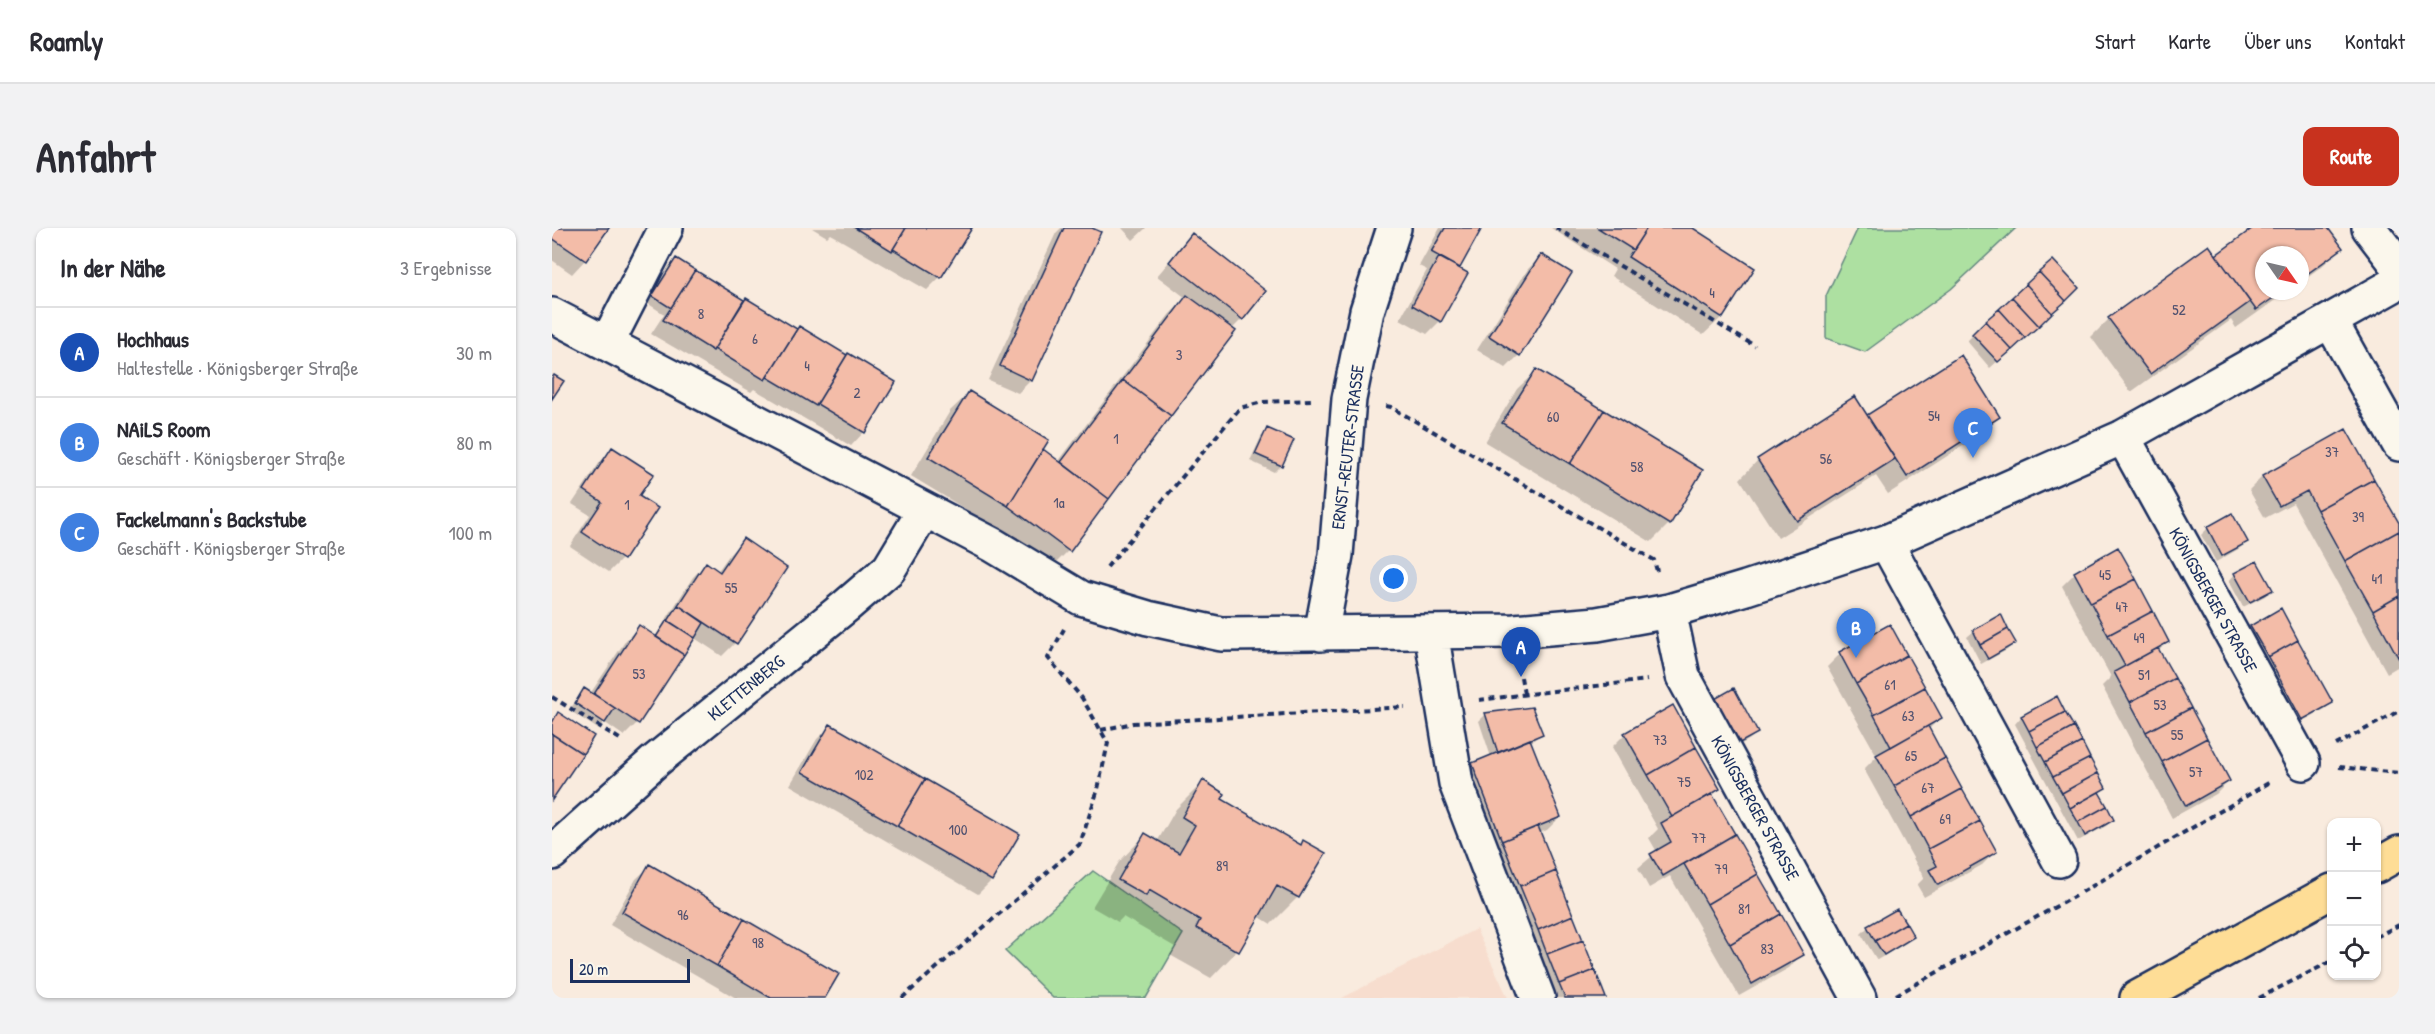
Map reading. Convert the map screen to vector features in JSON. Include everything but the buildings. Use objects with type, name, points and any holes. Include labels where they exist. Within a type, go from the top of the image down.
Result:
[{"type":"main road","points":[[2381,863],[2399,853]]},
{"type":"main road","points":[[2137,998],[2327,893]]},
{"type":"street","points":[[607,343],[666,228]]},
{"type":"street","name":"ERNST-REUTER-STRASSE","points":[[1321,634],[1336,555],[1349,399],[1367,310],[1394,228]]},
{"type":"street","points":[[2369,228],[2399,267]]},
{"type":"street","points":[[552,315],[993,545],[1081,598],[1148,618],[1221,634],[1531,631],[1597,624],[1669,610],[1746,588],[1886,542],[2123,438],[2399,282]]},
{"type":"street","points":[[2331,322],[2399,444]]},
{"type":"street","name":"KÖNIGSBERGER STRASSE","points":[[2123,438],[2303,762]]},
{"type":"street","name":"KLETTENBERG","points":[[552,853],[655,761],[890,569],[924,511]]},
{"type":"street","points":[[1886,542],[2059,860]]},
{"type":"street","name":"KÖNIGSBERGER STRASSE","points":[[1669,610],[1683,676],[1859,998]]},
{"type":"street","points":[[1431,632],[1456,783],[1538,998]]},
{"type":"path","points":[[1556,228],[1755,346]]},
{"type":"path","points":[[902,998],[1080,844],[1098,789],[1108,743],[1082,698],[1048,658],[1081,598],[1240,408],[1262,402],[1349,399],[1391,407],[1654,560],[1669,610]]},
{"type":"path","points":[[1101,730],[1133,723],[1442,705],[1683,676]]},
{"type":"path","points":[[1521,677],[1524,694]]},
{"type":"path","points":[[552,697],[655,761]]},
{"type":"path","points":[[1891,998],[2078,894],[2303,762],[2399,711]]},
{"type":"path","points":[[2303,762],[2399,773]]},
{"type":"path","points":[[2381,934],[2399,925]]},
{"type":"path","points":[[2259,998],[2327,963]]},
{"type":"shaded area","points":[[1476,929],[1508,998],[1342,998]]},
{"type":"green space","points":[[1858,228],[2016,228],[1951,289],[1865,352],[1826,338],[1826,296]]},
{"type":"green space","points":[[1093,871],[1183,934],[1146,998],[1053,998],[1005,951]]},
{"type":"place","name":"Fackelmann's Backstube","points":[[1973,458]]},
{"type":"place","name":"NAiLS Room","points":[[1856,658]]},
{"type":"place","name":"Hochhaus","points":[[1521,677]]}]
